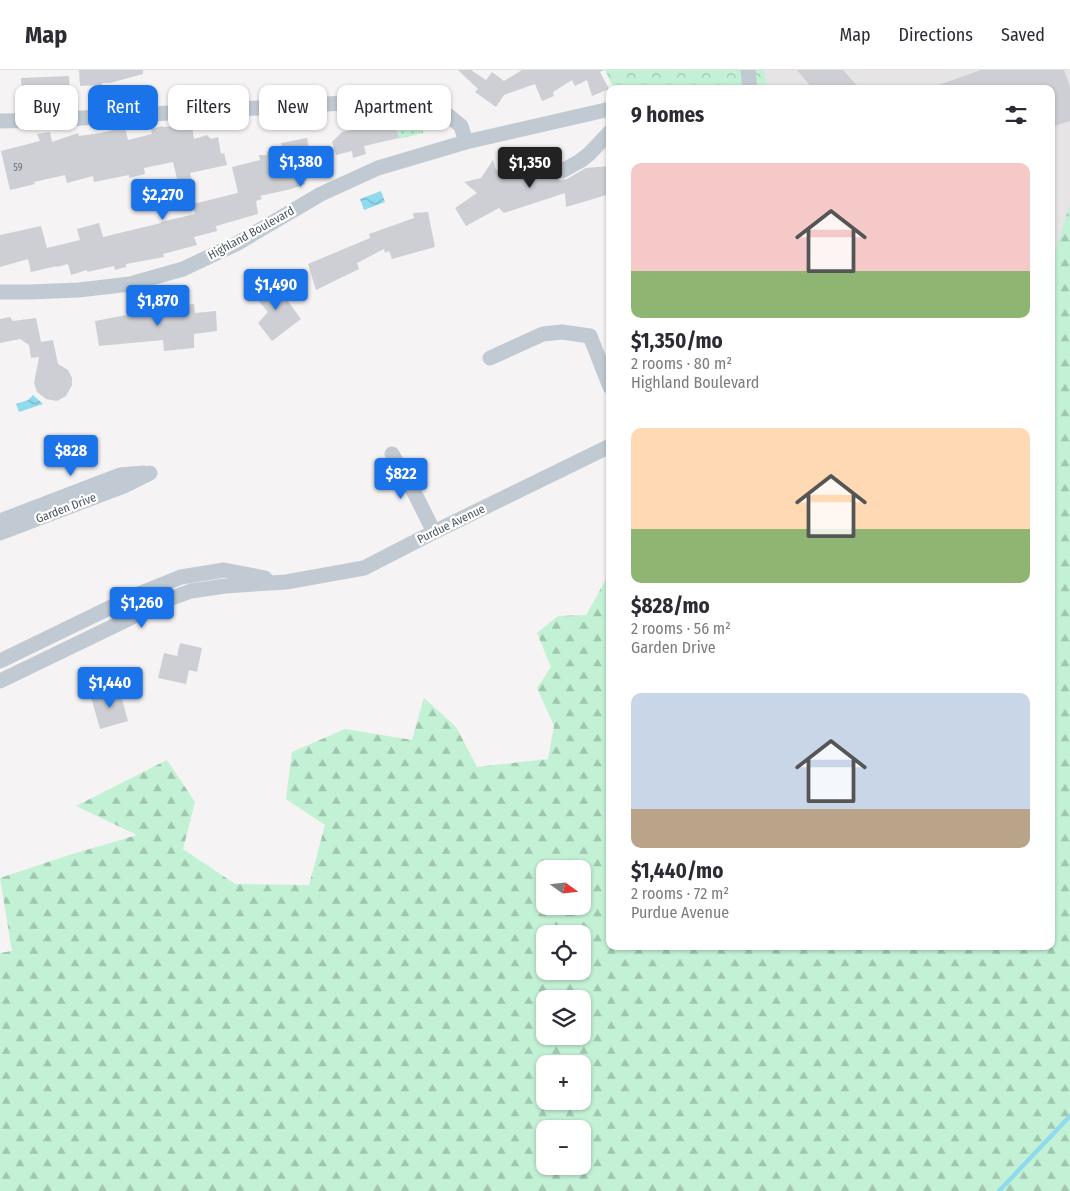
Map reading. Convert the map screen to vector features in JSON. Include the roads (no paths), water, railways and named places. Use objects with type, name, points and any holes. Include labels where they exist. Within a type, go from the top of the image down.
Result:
[{"type":"street","points":[[748,70],[750,85]]},
{"type":"street","points":[[0,121],[378,102],[413,102],[438,107],[461,126],[466,142]]},
{"type":"street","name":"Highland Boulevard","points":[[0,292],[79,290],[130,284],[184,269],[236,244],[321,194],[370,171],[466,142],[606,110]]},
{"type":"street","points":[[562,171],[589,154],[606,136]]},
{"type":"street","points":[[490,358],[543,334],[562,332],[590,336],[606,378]]},
{"type":"street","name":"Purdue Avenue","points":[[0,681],[150,609],[158,603],[191,591],[226,586],[286,582],[364,568],[606,448]]},
{"type":"street","points":[[392,454],[434,532]]},
{"type":"street","name":"Garden Drive","points":[[0,521],[120,474],[150,473],[102,495],[0,533]]},
{"type":"street","name":"Purdue Avenue","points":[[0,661],[134,596],[181,577],[224,570],[286,582]]},
{"type":"water","points":[[381,191],[385,202],[364,210],[360,199]]},
{"type":"water","points":[[33,395],[43,404],[19,412],[16,404],[28,400]]},
{"type":"waterway","points":[[999,1191],[1070,1116]]}]
